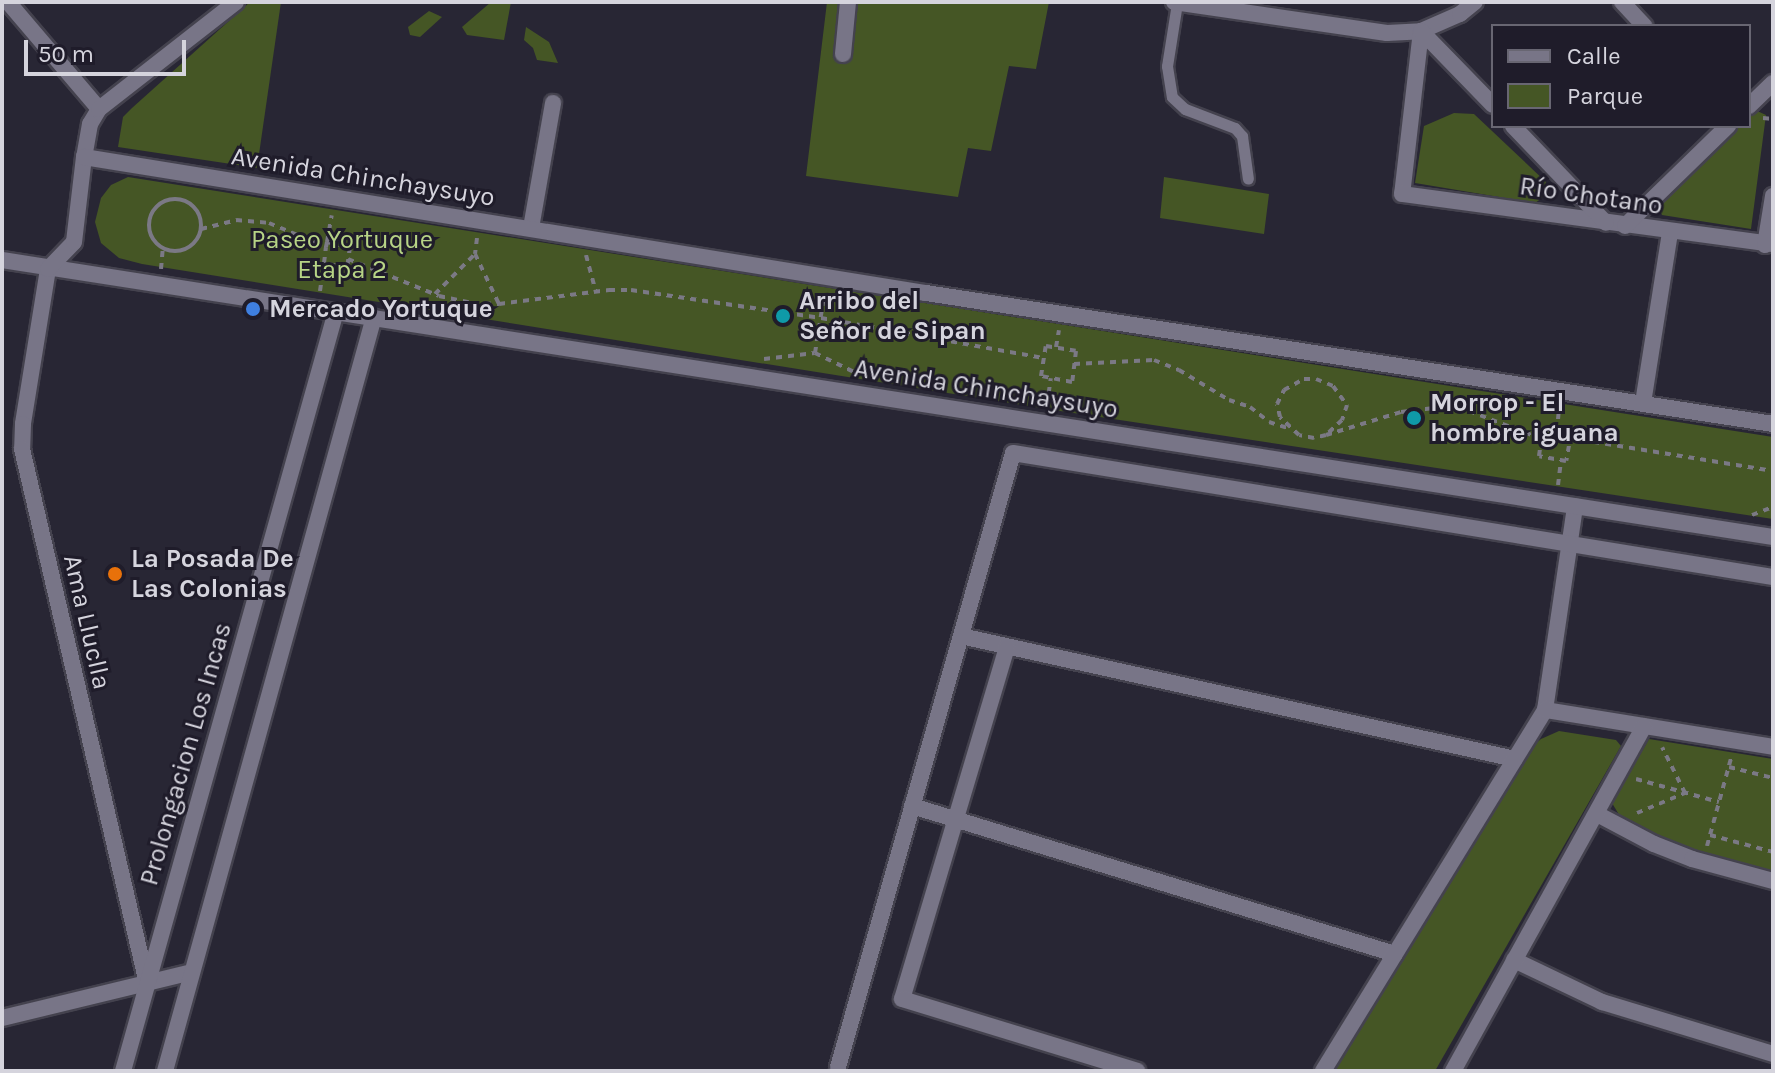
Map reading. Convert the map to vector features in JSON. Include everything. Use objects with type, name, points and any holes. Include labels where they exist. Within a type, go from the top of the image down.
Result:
[{"type":"street","points":[[8,2],[99,109]]},
{"type":"street","points":[[843,54],[848,2]]},
{"type":"street","points":[[1176,2],[1242,8],[1387,33],[1421,31],[1460,14],[1475,2]]},
{"type":"street","points":[[1622,2],[1642,24]]},
{"type":"street","points":[[48,269],[74,242],[90,124],[99,109],[233,3]]},
{"type":"street","points":[[1421,31],[1491,103]]},
{"type":"street","name":"Río Chotano","points":[[1421,31],[1402,194],[1769,244]]},
{"type":"street","points":[[1751,104],[1773,83]]},
{"type":"street","points":[[531,228],[553,103]]},
{"type":"street","points":[[1515,128],[1606,223]]},
{"type":"street","points":[[1625,226],[1726,128]]},
{"type":"street","name":"Avenida Chinchaysuyo","points":[[84,157],[1773,424]]},
{"type":"street","points":[[1769,244],[1773,196]]},
{"type":"street","points":[[1643,403],[1670,232]]},
{"type":"street","name":"Avenida Chinchaysuyo","points":[[2,260],[1773,537]]},
{"type":"street","name":"Ama Lluclla","points":[[48,269],[23,424],[22,449],[147,983]]},
{"type":"street","name":"Prolongacion Los Incas","points":[[123,1071],[336,311]]},
{"type":"street","points":[[165,1071],[374,317]]},
{"type":"street","points":[[838,1067],[1013,453],[1773,577]]},
{"type":"street","points":[[1323,1071],[1545,710],[1575,506]]},
{"type":"street","points":[[961,636],[1515,759]]},
{"type":"street","points":[[1007,647],[902,999],[1137,1071]]},
{"type":"street","points":[[1545,710],[1773,747]]},
{"type":"street","points":[[1453,1071],[1644,726]]},
{"type":"street","points":[[912,806],[1395,954]]},
{"type":"street","points":[[1597,814],[1654,844],[1692,859],[1773,881]]},
{"type":"street","points":[[1514,960],[1602,1002],[1773,1054]]},
{"type":"street","points":[[2,1018],[192,972]]},
{"type":"lane","points":[[1176,2],[1167,66],[1172,97],[1185,109],[1235,128],[1242,136],[1248,179]]},
{"type":"path","points":[[1763,118],[1773,119]]},
{"type":"path","points":[[201,229],[194,209],[178,200],[160,204],[148,227],[156,243],[172,251],[188,247],[201,229],[236,220],[269,223],[327,245],[350,247],[347,268],[324,263]]},
{"type":"path","points":[[320,291],[332,215]]},
{"type":"path","points":[[480,220],[475,254],[499,304]]},
{"type":"path","points":[[435,294],[475,254]]},
{"type":"path","points":[[348,259],[435,294],[499,304],[631,290],[821,318],[1044,358]]},
{"type":"path","points":[[815,353],[825,292]]},
{"type":"path","points":[[1046,346],[1076,351],[1074,364],[1072,382],[1041,376],[1046,346]]},
{"type":"path","points":[[764,359],[815,353],[862,376]]},
{"type":"path","points":[[1074,364],[1154,360],[1288,428],[1314,438],[1401,412],[1432,408],[1469,411],[1542,439]]},
{"type":"path","points":[[1047,405],[1051,378]]},
{"type":"path","points":[[1288,428],[1277,404],[1284,390],[1294,383],[1316,379],[1333,386],[1347,405],[1342,420],[1326,435]]},
{"type":"path","points":[[1543,429],[1571,434],[1570,438],[1566,461],[1539,456],[1543,429]]},
{"type":"path","points":[[1570,438],[1773,471]]},
{"type":"path","points":[[1555,503],[1561,460]]},
{"type":"path","points":[[1661,745],[1685,793]]},
{"type":"path","points":[[1705,850],[1732,756]]},
{"type":"path","points":[[1729,767],[1773,778]]},
{"type":"path","points":[[1630,777],[1719,802]]},
{"type":"path","points":[[1627,817],[1685,793]]},
{"type":"path","points":[[1710,835],[1773,852]]},
{"type":"green space","points":[[250,2],[281,2],[257,168],[118,147],[123,117]]},
{"type":"green space","points":[[491,2],[511,2],[504,40],[467,35],[462,27]]},
{"type":"green space","points":[[827,2],[1049,2],[1036,69],[1009,66],[991,151],[968,148],[958,197],[806,176]]},
{"type":"green space","points":[[429,11],[442,17],[420,37],[410,35],[408,27]]},
{"type":"green space","points":[[526,27],[549,42],[558,63],[537,60],[533,48],[524,40]]},
{"type":"green space","points":[[1755,110],[1766,115],[1751,229],[1662,215],[1657,204],[1737,128],[1751,128],[1751,114]]},
{"type":"green space","points":[[1454,113],[1474,114],[1546,182],[1542,198],[1535,203],[1415,183],[1424,126]]},
{"type":"green space","name":"Paseo Yortuque Etapa 2","points":[[128,177],[1773,437],[1773,519],[1047,409],[142,264],[119,258],[101,243],[95,222],[101,198],[111,185]]},
{"type":"green space","points":[[1164,177],[1269,194],[1264,234],[1160,218]]},
{"type":"green space","points":[[1559,731],[1616,740],[1621,746],[1435,1071],[1327,1071],[1521,755],[1541,739]]},
{"type":"green space","points":[[1649,739],[1773,759],[1773,875],[1671,842],[1621,818],[1612,803]]},
{"type":"place","name":"Mercado Yortuque","points":[[253,309]]},
{"type":"place","name":"Arribo del Señor de Sipan","points":[[783,316]]},
{"type":"place","name":"Morrop - El hombre iguana","points":[[1414,418]]},
{"type":"place","name":"La Posada De Las Colonias","points":[[115,574]]}]
